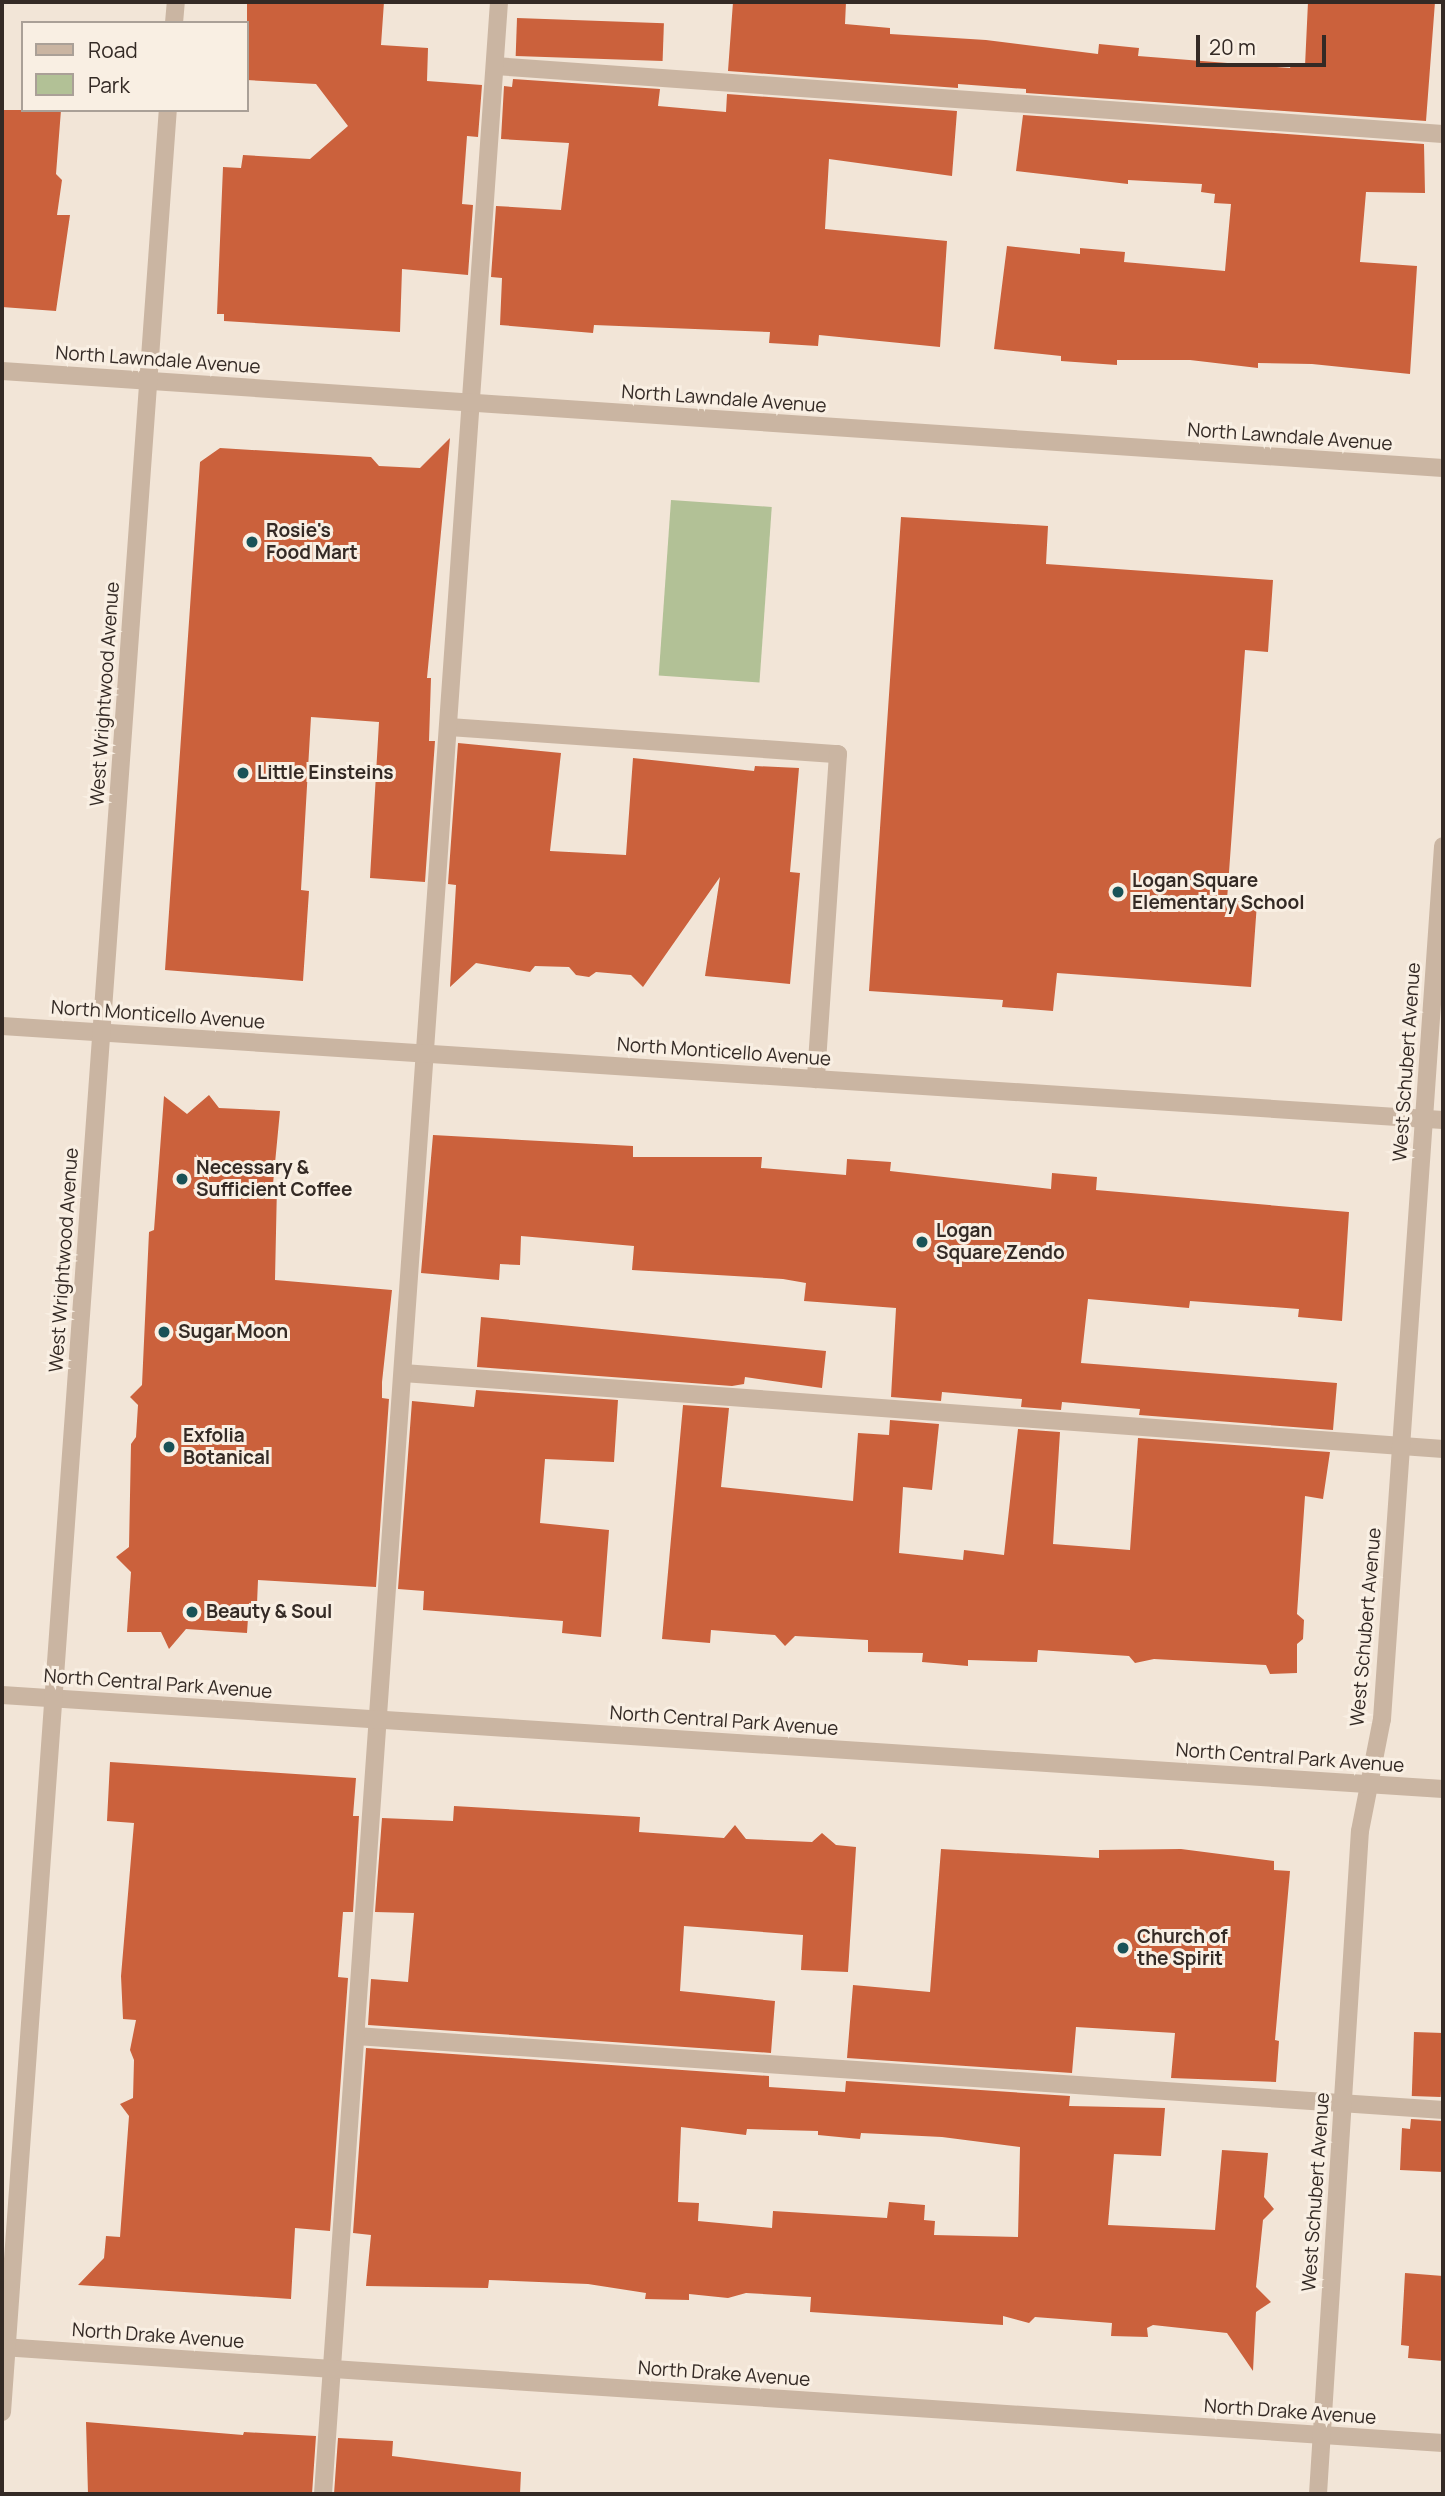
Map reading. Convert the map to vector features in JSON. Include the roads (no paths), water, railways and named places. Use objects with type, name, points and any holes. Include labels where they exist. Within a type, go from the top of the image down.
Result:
[{"type":"street","points":[[174,21],[176,2]]},
{"type":"street","points":[[323,2494],[499,2]]},
{"type":"street","points":[[495,66],[1443,134]]},
{"type":"street","name":"West Wrightwood Avenue","points":[[2,2412],[4,2347],[168,112]]},
{"type":"street","name":"North Lawndale Avenue","points":[[2,371],[1443,468]]},
{"type":"street","points":[[449,727],[838,754],[816,1079]]},
{"type":"street","name":"West Schubert Avenue","points":[[1318,2494],[1360,1831],[1382,1719],[1443,846]]},
{"type":"street","name":"North Monticello Avenue","points":[[2,1026],[1443,1120]]},
{"type":"street","points":[[403,1373],[1443,1449]]},
{"type":"street","name":"North Central Park Avenue","points":[[2,1695],[1443,1789]]},
{"type":"street","points":[[356,2036],[1443,2110]]},
{"type":"street","name":"North Drake Avenue","points":[[4,2347],[1443,2444]]},
{"type":"place","name":"Rosie's Food Mart","points":[[252,542]]},
{"type":"place","name":"Little Einsteins","points":[[243,773]]},
{"type":"place","name":"Logan Square Elementary School","points":[[1118,892]]},
{"type":"place","name":"Necessary & Sufficient Coffee","points":[[182,1179]]},
{"type":"place","name":"Logan Square Zendo","points":[[922,1242]]},
{"type":"place","name":"Sugar Moon","points":[[164,1332]]},
{"type":"place","name":"Exfolia Botanical","points":[[169,1447]]},
{"type":"place","name":"Beauty & Soul","points":[[192,1612]]},
{"type":"place","name":"Church of the Spirit","points":[[1123,1948]]}]
